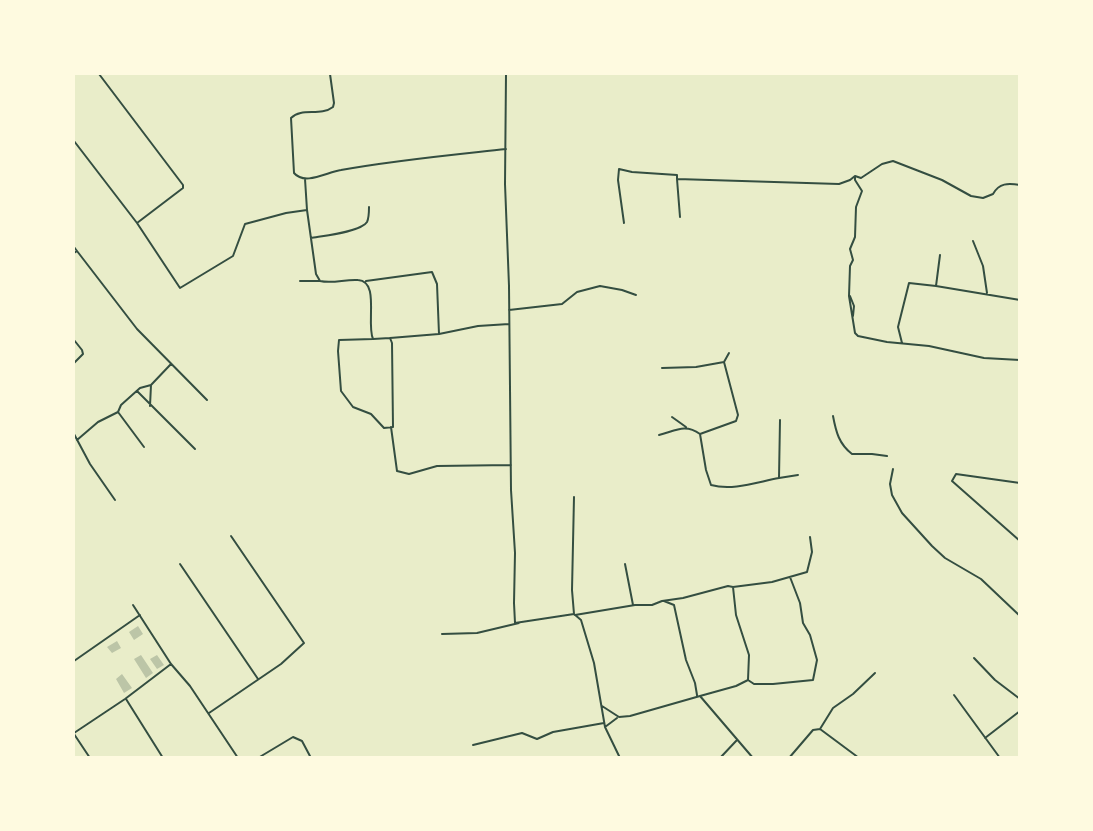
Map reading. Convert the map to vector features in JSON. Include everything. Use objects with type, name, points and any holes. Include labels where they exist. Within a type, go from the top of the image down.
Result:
[{"type":"street","points":[[99,74],[183,185],[183,188],[137,223]]},
{"type":"street","points":[[330,74],[333,107],[319,113],[294,115],[290,122],[296,177],[306,179],[338,170],[506,148]]},
{"type":"street","points":[[506,74],[505,184],[515,552],[513,603],[515,623],[520,623]]},
{"type":"street","points":[[74,141],[137,223],[180,288],[233,256],[245,224],[307,210]]},
{"type":"street","points":[[855,176],[861,178],[882,164],[893,161],[942,180],[971,196],[983,198],[993,194],[996,188],[1002,185],[1020,184]]},
{"type":"street","points":[[624,223],[618,180],[619,169],[677,175],[680,217]]},
{"type":"street","points":[[677,179],[839,184],[855,176]]},
{"type":"street","points":[[855,176],[862,191],[856,207],[855,237],[850,249],[853,260],[850,266],[849,293],[855,333],[858,336],[875,340],[929,346],[984,358],[1020,360]]},
{"type":"street","points":[[306,179],[307,210],[316,274],[320,281]]},
{"type":"street","points":[[311,238],[361,227],[367,222],[369,207]]},
{"type":"street","points":[[973,241],[983,266],[987,293]]},
{"type":"street","points":[[74,247],[75,252],[137,329],[207,400]]},
{"type":"street","points":[[936,286],[940,255]]},
{"type":"street","points":[[300,282],[363,281],[432,273],[437,284],[439,334]]},
{"type":"street","points":[[363,281],[370,289],[369,331],[373,339]]},
{"type":"street","points":[[902,343],[898,327],[909,284],[987,293],[1020,300]]},
{"type":"street","points":[[509,310],[562,303],[577,292],[600,286],[636,295]]},
{"type":"street","points":[[390,338],[392,343],[393,426],[384,428],[371,414],[353,407],[341,391],[339,340],[439,334],[478,326],[509,324]]},
{"type":"street","points":[[74,340],[83,354],[74,363]]},
{"type":"street","points":[[700,434],[736,421],[738,415],[724,362],[729,353]]},
{"type":"street","points":[[662,368],[724,362]]},
{"type":"street","points":[[78,440],[98,422],[118,412],[121,405],[140,388],[151,385],[171,364]]},
{"type":"street","points":[[150,406],[151,385]]},
{"type":"street","points":[[137,391],[195,449]]},
{"type":"street","points":[[118,412],[144,447]]},
{"type":"street","points":[[833,416],[842,446],[852,454],[887,456]]},
{"type":"street","points":[[672,417],[686,427]]},
{"type":"street","points":[[779,478],[780,420]]},
{"type":"street","points":[[390,427],[397,471],[409,474],[437,466],[511,465]]},
{"type":"street","points":[[659,435],[686,427],[700,434],[711,485],[718,487],[747,485],[798,475]]},
{"type":"street","points":[[74,434],[90,464],[115,500]]},
{"type":"street","points":[[893,469],[890,484],[892,495],[902,513],[945,558],[981,579],[1020,616]]},
{"type":"street","points":[[1020,483],[956,474],[952,481],[1020,542]]},
{"type":"street","points":[[574,497],[572,590],[575,615],[581,620],[594,663],[604,725],[620,758]]},
{"type":"street","points":[[209,713],[303,645],[304,640],[231,536]]},
{"type":"street","points":[[442,634],[477,633],[507,628],[520,623],[633,605],[652,605],[662,600],[683,598],[728,586],[772,582],[807,572],[812,552],[810,537]]},
{"type":"street","points":[[180,564],[258,679]]},
{"type":"street","points":[[625,564],[633,605]]},
{"type":"street","points":[[748,680],[754,684],[778,684],[813,680],[817,660],[790,577]]},
{"type":"street","points":[[733,587],[736,615],[749,655],[748,680]]},
{"type":"street","points":[[662,600],[674,604],[686,660],[699,696],[753,758]]},
{"type":"street","points":[[133,605],[171,664],[209,713],[238,758]]},
{"type":"street","points":[[74,661],[140,615]]},
{"type":"street","points":[[974,658],[995,680],[1020,699]]},
{"type":"street","points":[[90,758],[74,734],[171,664]]},
{"type":"street","points":[[820,729],[833,708],[853,694],[875,673]]},
{"type":"street","points":[[473,745],[522,733],[537,739],[553,732],[604,725],[619,717],[736,686],[748,680]]},
{"type":"street","points":[[773,684],[778,684]]},
{"type":"street","points":[[954,695],[1000,758]]},
{"type":"street","points":[[125,699],[163,758]]},
{"type":"street","points":[[601,704],[619,717]]},
{"type":"street","points":[[981,734],[986,739],[1020,711]]},
{"type":"street","points":[[789,758],[813,730],[820,729],[858,758]]},
{"type":"street","points":[[258,758],[293,736],[302,741],[311,758]]},
{"type":"street","points":[[720,758],[738,739]]},
{"type":"building","points":[[138,626],[143,634],[134,640],[129,632]]},
{"type":"building","points":[[117,641],[121,648],[112,653],[107,647]]},
{"type":"building","points":[[141,655],[153,673],[146,678],[134,659]]},
{"type":"building","points":[[157,655],[164,665],[157,669],[150,659]]},
{"type":"building","points":[[122,674],[132,688],[124,693],[116,679]]}]
